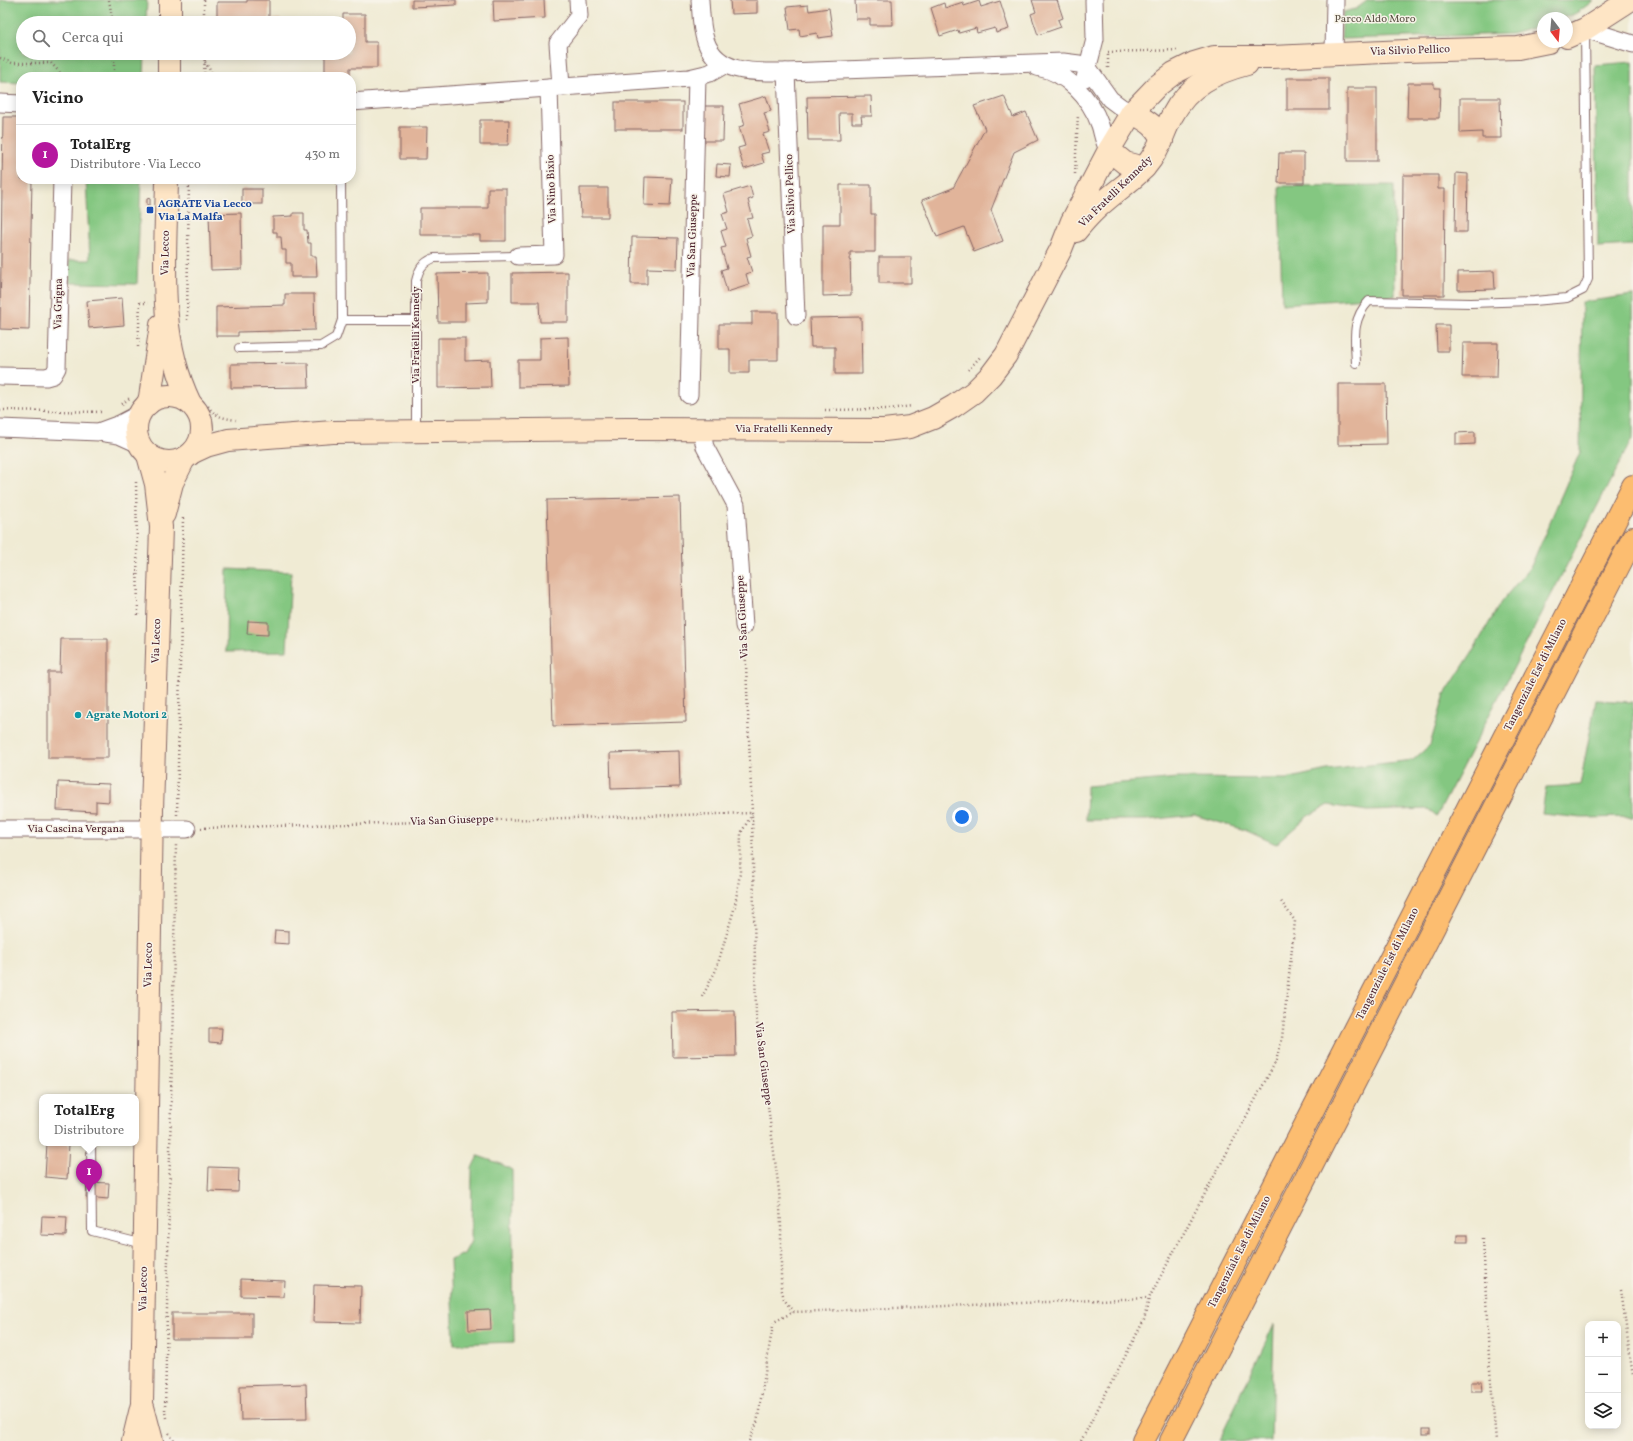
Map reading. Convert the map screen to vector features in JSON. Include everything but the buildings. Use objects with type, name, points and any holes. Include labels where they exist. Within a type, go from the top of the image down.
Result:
[{"type":"highway","name":"Tangenziale Est di Milano","points":[[1143,1441],[1633,486]]},
{"type":"highway","points":[[1171,1441],[1633,538]]},
{"type":"street","points":[[170,0],[170,16]]},
{"type":"street","name":"Via Nino Bixio","points":[[518,256],[554,255],[555,87],[558,43],[579,16],[578,0]]},
{"type":"street","points":[[700,0],[702,29],[706,43],[719,61],[744,71],[786,72],[1063,62],[1079,64],[1088,68],[1110,99],[1122,108],[1151,123],[1158,130],[1154,154],[1125,163],[1104,144],[1101,127],[1095,113],[1082,94],[1058,74],[1039,68],[1017,64]]},
{"type":"street","points":[[1082,94],[1084,80],[1095,39],[1094,0]]},
{"type":"street","points":[[1334,54],[1335,0]]},
{"type":"street","points":[[1576,33],[1630,0]]},
{"type":"street","points":[[1576,33],[1633,44]]},
{"type":"street","name":"Via Silvio Pellico","points":[[1109,150],[1132,112],[1158,86],[1174,73],[1194,63],[1214,57],[1272,58],[1334,54],[1518,48],[1537,44]]},
{"type":"street","name":"Via Silvio Pellico","points":[[1154,154],[1171,117],[1180,103],[1205,79],[1226,70],[1272,58]]},
{"type":"street","points":[[169,72],[170,60]]},
{"type":"street","points":[[356,102],[697,78],[710,73],[719,61]]},
{"type":"street","name":"Via Silvio Pellico","points":[[786,72],[796,316]]},
{"type":"street","name":"Via San Giuseppe","points":[[689,395],[697,78]]},
{"type":"street","points":[[0,103],[16,104]]},
{"type":"street","name":"Via Fratelli Kennedy","points":[[189,456],[217,442],[244,438],[329,432],[701,429],[884,430],[910,426],[933,418],[974,392],[991,375],[1006,355],[1061,249],[1072,221],[1109,150]]},
{"type":"street","name":"Via Fratelli Kennedy","points":[[1061,249],[1092,212],[1154,154]]},
{"type":"street","name":"Via Grigna","points":[[0,376],[46,376],[53,375],[58,368],[62,184]]},
{"type":"street","name":"Via Lecco","points":[[161,526],[172,483],[189,456],[199,445],[202,435],[202,423],[198,405],[176,368],[170,346],[165,304],[167,184]]},
{"type":"street","name":"Via Lecco","points":[[133,1441],[142,1404],[144,1244],[141,1127],[161,526],[156,484],[136,428],[142,403],[150,397],[165,304]]},
{"type":"street","points":[[99,432],[120,424],[142,403],[158,398],[167,396],[178,397],[198,405]]},
{"type":"street","name":"Via Fratelli Kennedy","points":[[198,405],[210,424],[244,438]]},
{"type":"street","points":[[0,428],[99,432],[119,435],[144,449],[156,460],[176,462],[189,456]]},
{"type":"street","name":"Via San Giuseppe","points":[[701,429],[706,447],[736,506],[744,626]]},
{"type":"street","name":"Via Cascina Vergana","points":[[0,829],[152,829]]},
{"type":"street","points":[[152,829],[182,829]]},
{"type":"street","name":"Via Lecco","points":[[142,1404],[152,1441]]},
{"type":"lane","points":[[1356,363],[1355,334],[1357,317],[1369,301],[1471,303],[1534,301],[1567,298],[1583,290],[1588,279],[1576,33]]},
{"type":"lane","points":[[239,348],[322,346],[336,337],[342,320],[341,184]]},
{"type":"lane","name":"Via Fratelli Kennedy","points":[[416,432],[416,281],[419,269],[425,262],[434,258],[518,256]]},
{"type":"lane","points":[[342,320],[416,320]]},
{"type":"lane","points":[[91,1146],[92,1231],[144,1244]]},
{"type":"path","points":[[109,0],[112,16]]},
{"type":"path","points":[[204,0],[204,16]]},
{"type":"path","points":[[1102,88],[1108,83],[1108,52],[1187,49]]},
{"type":"path","points":[[0,58],[12,63],[51,63],[59,72]]},
{"type":"path","points":[[114,60],[114,72]]},
{"type":"path","points":[[204,72],[205,62]]},
{"type":"path","points":[[205,62],[211,72]]},
{"type":"path","points":[[1075,175],[1078,107],[1082,94]]},
{"type":"path","points":[[187,325],[190,184]]},
{"type":"path","points":[[138,355],[140,303],[165,304]]},
{"type":"path","points":[[964,374],[984,353]]},
{"type":"path","points":[[116,408],[142,403]]},
{"type":"path","points":[[198,405],[220,417],[240,421],[244,438]]},
{"type":"path","points":[[819,410],[889,409],[912,406]]},
{"type":"path","points":[[0,410],[105,412]]},
{"type":"path","points":[[98,412],[99,432]]},
{"type":"path","points":[[136,479],[138,620]]},
{"type":"path","points":[[167,1419],[166,1404],[182,829],[183,513]]},
{"type":"path","name":"Via San Giuseppe","points":[[744,626],[752,813],[756,1014],[779,1191],[781,1225],[781,1287],[784,1299],[793,1312]]},
{"type":"path","points":[[702,997],[716,970],[735,906],[740,873],[741,833],[752,813]]},
{"type":"path","name":"Via San Giuseppe","points":[[182,829],[752,813]]},
{"type":"path","points":[[1081,1441],[1144,1320],[1149,1298],[1276,1061],[1282,1038],[1295,920],[1280,900]]},
{"type":"path","points":[[1483,1238],[1489,1358],[1496,1441]]},
{"type":"path","points":[[1621,1290],[1633,1377]]},
{"type":"path","points":[[749,1441],[757,1422],[770,1336],[774,1322],[793,1312],[1149,1298]]},
{"type":"path","points":[[168,1426],[169,1432],[174,1441]]},
{"type":"green space","points":[[0,0],[147,0],[146,16],[16,16],[16,60],[145,60],[144,72],[16,72],[16,83],[0,82]]},
{"type":"green space","name":"Parco Aldo Moro","points":[[1368,0],[1594,0],[1573,14],[1573,12],[1537,12],[1537,27],[1512,34],[1341,39],[1343,12],[1356,9]]},
{"type":"green space","points":[[1633,62],[1633,245],[1598,247],[1595,65]]},
{"type":"green space","points":[[86,184],[141,184],[137,284],[70,283],[69,260],[90,260]]},
{"type":"green space","points":[[1394,185],[1395,296],[1282,304],[1279,186]]},
{"type":"green space","points":[[1633,295],[1633,437],[1437,816],[1428,809],[1367,811],[1328,805],[1308,816],[1276,844],[1245,830],[1194,815],[1147,820],[1086,820],[1087,786],[1178,778],[1286,779],[1327,770],[1413,760],[1430,745],[1445,694],[1473,651],[1501,602],[1531,566],[1580,452],[1582,302]]},
{"type":"green space","points":[[227,569],[291,572],[287,651],[226,652]]},
{"type":"green space","points":[[1596,700],[1633,702],[1633,817],[1583,818],[1542,814],[1546,787],[1580,785]]},
{"type":"green space","points":[[478,1156],[501,1164],[512,1170],[514,1342],[454,1344],[450,1260],[464,1254],[471,1241],[472,1168]]},
{"type":"green space","points":[[1274,1324],[1271,1441],[1219,1441]]},
{"type":"place","name":"AGRATE Via Lecco Via La Malfa","points":[[150,210]]},
{"type":"place","name":"Agrate Motori 2","points":[[78,715]]},
{"type":"place","name":"TotalErg","points":[[89,1192]]}]
